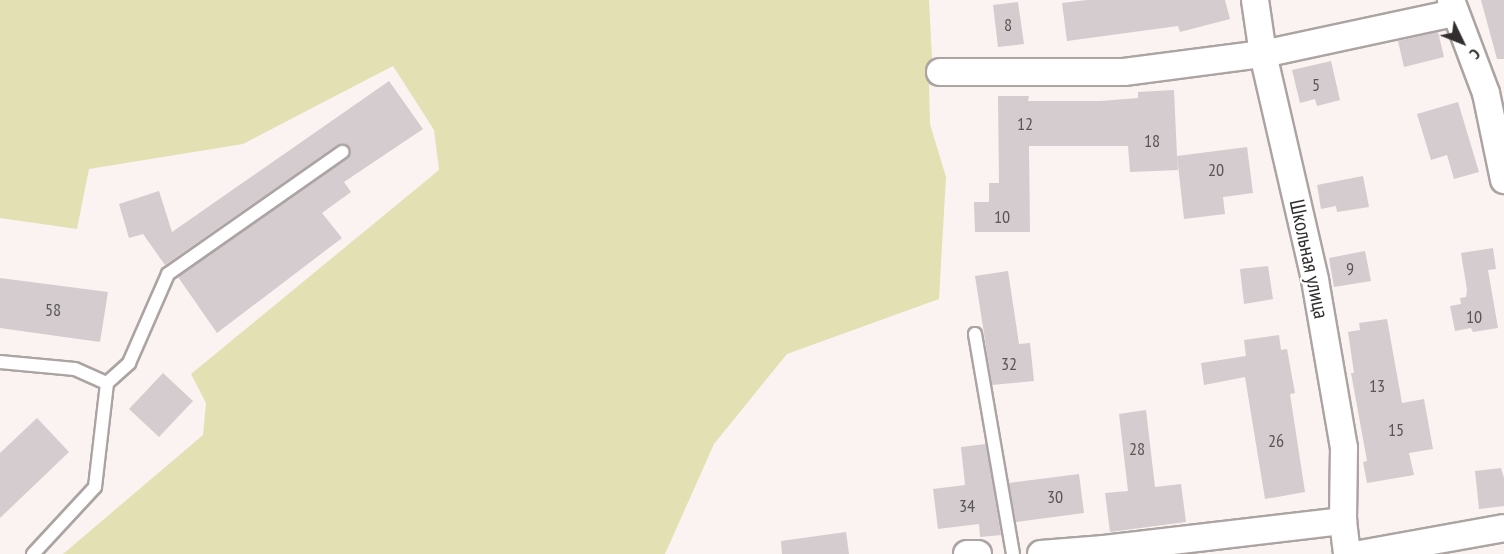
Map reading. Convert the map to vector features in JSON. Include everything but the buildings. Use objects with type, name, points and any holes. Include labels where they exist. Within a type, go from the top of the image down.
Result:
[{"type":"street","name":"Школьная улица","points":[[1255,0],[1263,54],[1315,280],[1344,448],[1342,521],[1347,554]]},
{"type":"street","points":[[940,72],[1124,72],[1263,54],[1452,7],[1486,93],[1504,180]]},
{"type":"street","points":[[1041,554],[1104,549],[1342,521]]},
{"type":"street","points":[[1360,554],[1504,528]]},
{"type":"street","points":[[967,554],[978,554]]},
{"type":"lane","points":[[33,554],[95,486],[106,383],[129,363],[168,274],[342,152]]},
{"type":"lane","points":[[975,334],[1013,554]]},
{"type":"lane","points":[[0,362],[75,369],[106,383]]},
{"type":"shaded area","points":[[0,0],[929,0],[932,57],[929,85],[930,124],[946,177],[939,299],[787,354],[714,444],[665,554],[63,554],[203,435],[206,403],[191,374],[439,170],[434,130],[393,66],[243,144],[89,169],[77,229],[0,218]]}]
